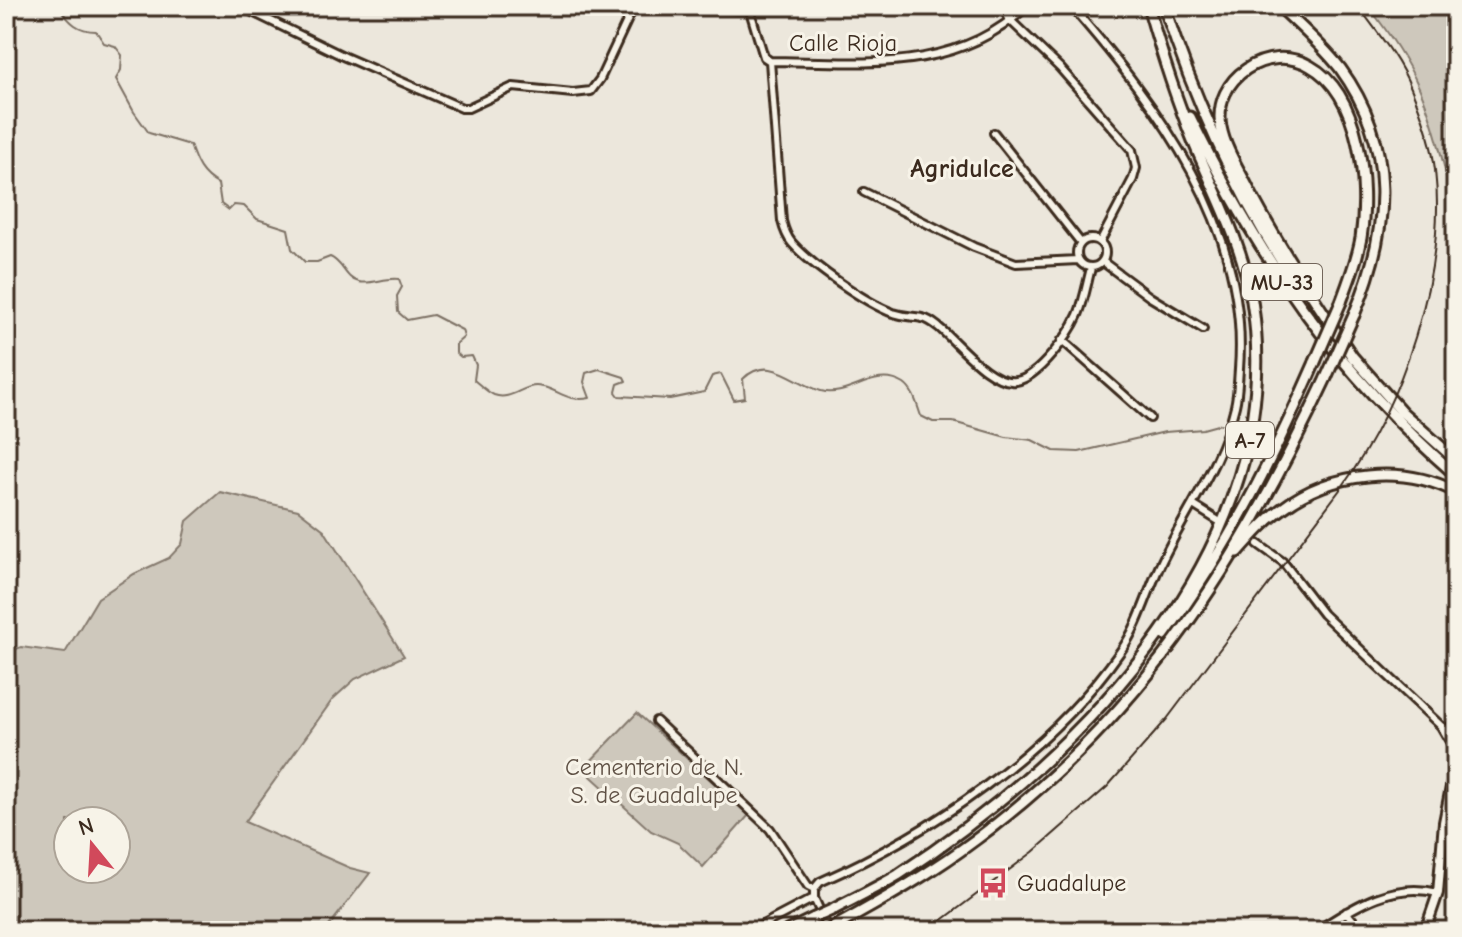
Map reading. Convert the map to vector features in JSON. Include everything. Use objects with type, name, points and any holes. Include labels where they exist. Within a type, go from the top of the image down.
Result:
[{"type":"highway","name":"A-7","points":[[787,931],[897,875],[983,814],[1032,774],[1121,680],[1159,632],[1212,548],[1230,508],[1251,437],[1256,400],[1257,349],[1252,302],[1245,267],[1230,224],[1176,97],[1148,6]]},
{"type":"highway","name":"MU-33","points":[[1164,6],[1193,88],[1238,187],[1294,280],[1354,359],[1402,412],[1456,460]]},
{"type":"highway","name":"A-7","points":[[830,929],[901,890],[961,850],[1055,775],[1102,729],[1138,689],[1200,608],[1289,454],[1326,378],[1372,269],[1382,224],[1382,181],[1366,113],[1339,68],[1279,6]]},
{"type":"highway","name":"MU-33","points":[[1162,51],[1213,165],[1285,287],[1321,336],[1371,394],[1456,475]]},
{"type":"highway","points":[[1032,774],[1109,701],[1181,612],[1217,558],[1251,498],[1315,362],[1341,302],[1359,249],[1364,209],[1362,172],[1343,101],[1318,71],[1303,62],[1286,58],[1262,61],[1242,72],[1226,90],[1220,115],[1223,133],[1233,160],[1276,239],[1354,359]]},
{"type":"highway","points":[[1225,566],[1273,515],[1326,485],[1365,476],[1390,476],[1423,480],[1456,492]]},
{"type":"main road","points":[[1425,931],[1438,893],[1444,822],[1456,760]]},
{"type":"street","points":[[240,6],[345,57],[468,108],[513,87],[573,93],[591,91],[600,79],[634,6]]},
{"type":"street","points":[[697,8],[728,7],[750,11],[764,6]]},
{"type":"street","points":[[1001,6],[1011,21],[1045,53],[1132,150],[1136,168],[1133,179],[1100,242]]},
{"type":"street","name":"Calle Rioja","points":[[750,11],[764,57],[770,61],[893,63],[916,60],[992,33],[1027,6]]},
{"type":"street","points":[[830,929],[814,898],[814,889],[820,882],[917,833],[981,790],[1053,729],[1092,689],[1122,650],[1161,562],[1220,452],[1236,404],[1241,336],[1235,288],[1226,253],[1204,197],[1184,157],[1139,87],[1071,6]]},
{"type":"street","points":[[770,61],[785,233],[799,250],[855,293],[892,312],[928,317],[996,379],[1005,382],[1027,379],[1070,331],[1079,312],[1091,268],[1103,262]]},
{"type":"street","points":[[994,133],[1081,243]]},
{"type":"street","points":[[864,192],[974,247],[1016,263],[1078,260],[1091,268]]},
{"type":"street","points":[[1078,260],[1076,254],[1081,243],[1090,239],[1100,242],[1105,249],[1103,262]]},
{"type":"street","points":[[1103,262],[1150,297],[1203,329]]},
{"type":"street","points":[[1062,340],[1150,418]]},
{"type":"street","points":[[1193,505],[1217,520]]},
{"type":"street","points":[[1258,544],[1283,562],[1323,614],[1456,733]]},
{"type":"street","points":[[656,721],[770,829],[808,886],[814,889]]},
{"type":"street","points":[[1448,727],[1456,760]]},
{"type":"street","points":[[1316,931],[1378,897],[1417,888],[1438,893]]},
{"type":"street","points":[[751,931],[814,898]]},
{"type":"street","points":[[1346,912],[1362,931]]},
{"type":"green space","points":[[1368,6],[1456,6],[1456,182],[1447,179],[1427,108],[1410,68]]},
{"type":"green space","points":[[220,492],[298,510],[324,530],[404,656],[355,679],[333,699],[245,822],[350,868],[370,873],[325,931],[6,931],[6,653],[21,647],[65,653],[98,598],[134,574],[169,558],[182,544],[187,521]]},
{"type":"green space","name":"Cementerio de N. S. de Guadalupe","points":[[637,713],[749,815],[703,867],[678,843],[651,831],[583,769]]},
{"type":"waterway","points":[[49,6],[59,8],[74,25],[96,31],[104,43],[115,46],[122,55],[121,70],[116,79],[134,112],[149,133],[190,145],[200,168],[218,184],[221,204],[229,210],[234,205],[244,206],[257,219],[288,229],[292,249],[305,262],[330,257],[350,278],[359,282],[399,279],[402,287],[397,296],[398,312],[407,320],[433,315],[462,330],[464,337],[456,344],[456,353],[461,357],[472,356],[476,365],[474,380],[494,395],[511,395],[536,386],[573,398],[590,398],[584,382],[586,373],[599,369],[624,377],[626,381],[618,384],[616,392],[619,396],[670,399],[704,392],[712,376],[721,374],[734,400],[745,398],[743,379],[753,372],[772,369],[821,391],[831,392],[872,380],[893,379],[907,387],[915,398],[921,416],[933,422],[953,422],[1006,437],[1032,440],[1054,451],[1079,452],[1165,432],[1203,429],[1221,424]]},
{"type":"tunnel","points":[[1219,522],[1258,544]]},
{"type":"tram line","points":[[928,931],[1033,852],[1107,787],[1167,719],[1342,487],[1384,417],[1416,336],[1427,294],[1437,210],[1435,170],[1426,128],[1406,77],[1358,6]]},
{"type":"place","name":"Guadalupe","points":[[993,883]]},
{"type":"district","name":"Agridulce","points":[[962,168]]}]
